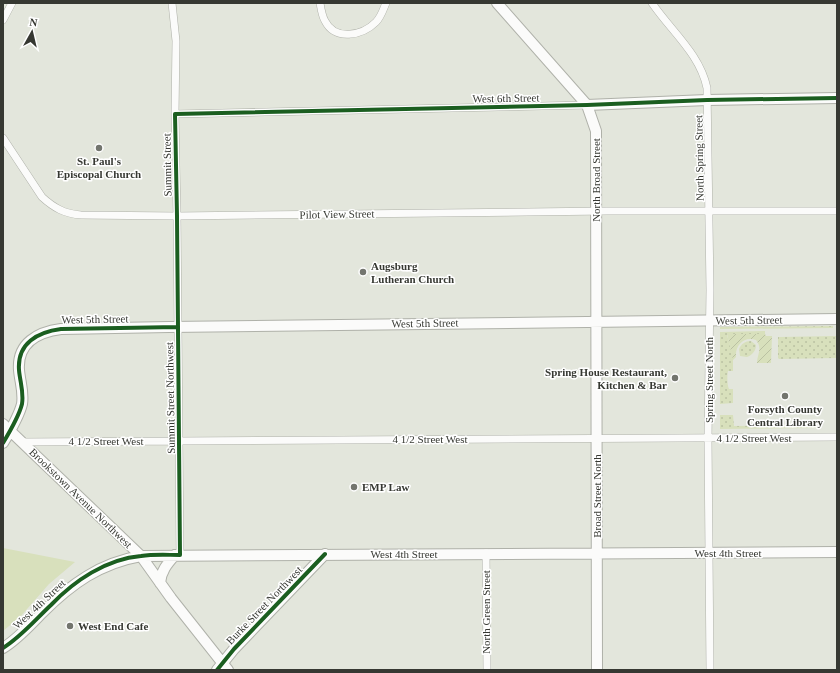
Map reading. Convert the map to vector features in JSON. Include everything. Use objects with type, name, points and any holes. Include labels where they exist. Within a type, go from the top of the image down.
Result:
[{"type":"street","points":[[3,20],[12,3]]},
{"type":"street","name":"Summit Street","points":[[172,3],[176,41],[175,114],[177,216]]},
{"type":"street","points":[[320,3],[324,19],[328,26],[335,31],[348,35],[361,32],[369,28],[381,15],[386,3]]},
{"type":"street","name":"North Broad Street","points":[[497,3],[587,105],[596,130],[596,321]]},
{"type":"street","name":"North Spring Street","points":[[652,3],[681,38],[705,80],[707,100],[709,210]]},
{"type":"street","name":"West 6th Street","points":[[175,114],[837,98]]},
{"type":"street","name":"Pilot View Street","points":[[3,138],[42,197],[49,204],[61,211],[81,215],[177,216],[837,210]]},
{"type":"street","name":"Spring Street North","points":[[709,210],[708,438],[710,670]]},
{"type":"street","name":"Summit Street Northwest","points":[[177,216],[179,441],[178,555]]},
{"type":"street","name":"West 5th Street","points":[[3,444],[7,427],[21,406],[23,392],[19,370],[21,354],[29,342],[37,335],[47,331],[61,329],[178,326],[837,319]]},
{"type":"street","name":"Broad Street North","points":[[596,321],[597,670]]},
{"type":"street","name":"Brookstown Avenue Northwest","points":[[7,427],[141,556],[170,598],[223,668]]},
{"type":"street","name":"4 1/2 Street West","points":[[23,442],[837,437]]},
{"type":"street","name":"West 4th Street","points":[[3,648],[21,634],[55,600],[85,576],[126,558],[141,556],[837,552]]},
{"type":"street","name":"North Green Street","points":[[486,553],[487,670]]},
{"type":"street","name":"Burke Street Northwest","points":[[223,668],[234,649],[325,554]]},
{"type":"street","points":[[160,583],[160,576],[166,565],[178,555]]},
{"type":"green space","points":[[833,326],[833,328],[720,329],[720,327]]},
{"type":"green space","points":[[765,331],[765,334],[727,335],[733,357],[733,371],[728,371],[727,377],[729,389],[733,389],[733,403],[720,404],[720,332]]},
{"type":"green space","points":[[727,334],[765,334],[766,336],[772,336],[771,363],[757,363],[759,346],[756,340],[752,339],[741,342],[737,349],[736,357],[733,360]]},
{"type":"green space","points":[[837,336],[837,358],[778,358],[778,337]]},
{"type":"green space","points":[[751,341],[756,345],[751,355],[747,357],[740,356],[739,349],[741,346],[745,342]]},
{"type":"green space","points":[[720,415],[733,415],[734,426],[818,425],[818,427],[720,429]]},
{"type":"green space","points":[[3,548],[75,562],[49,584],[20,617],[3,631]]},
{"type":"cycle path","points":[[3,648],[10,644],[60,596],[80,580],[103,566],[128,558],[151,555],[180,555],[175,114],[837,98]]},
{"type":"cycle path","points":[[3,443],[21,409],[22,391],[19,370],[21,353],[25,346],[37,336],[61,329],[178,327]]},
{"type":"cycle path","points":[[217,670],[234,649],[325,554]]},
{"type":"place","name":"St. Paul's Episcopal Church","points":[[99,148]]},
{"type":"place","name":"Augsburg Lutheran Church","points":[[363,272]]},
{"type":"place","name":"Spring House Restaurant, Kitchen & Bar","points":[[675,378]]},
{"type":"place","name":"Forsyth County Central Library","points":[[785,396]]},
{"type":"place","name":"EMP Law","points":[[354,487]]},
{"type":"place","name":"West End Cafe","points":[[70,626]]}]
